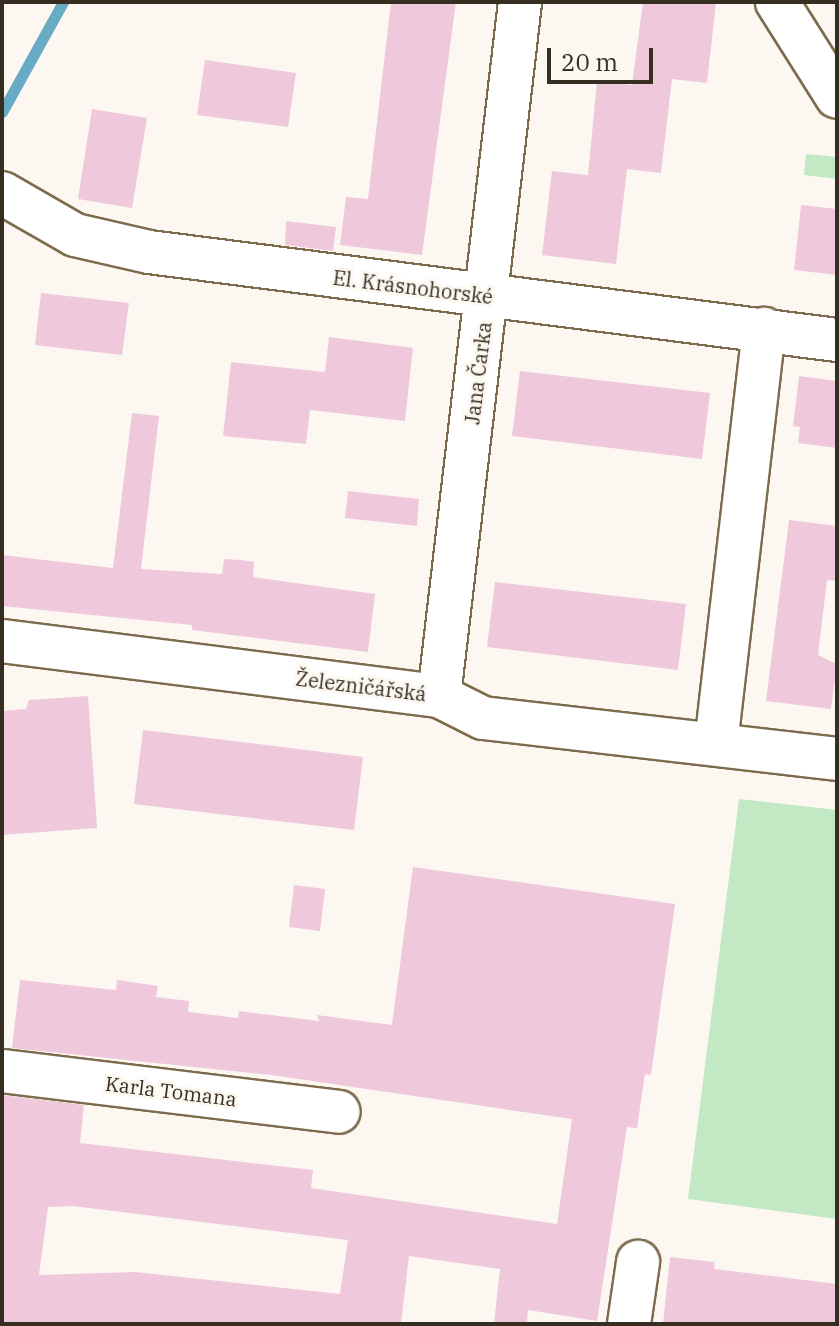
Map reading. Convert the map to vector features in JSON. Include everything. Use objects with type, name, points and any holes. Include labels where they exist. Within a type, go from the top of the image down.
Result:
[{"type":"street","name":"Jana Čarka","points":[[439,696],[520,2]]},
{"type":"street","points":[[777,2],[837,97]]},
{"type":"street","name":"El. Krásnohorské","points":[[2,193],[75,235],[149,252],[837,340]]},
{"type":"street","points":[[716,744],[764,329]]},
{"type":"street","name":"Železničářská","points":[[2,641],[439,696],[483,718],[837,759]]},
{"type":"street","name":"Karla Tomana","points":[[2,1071],[339,1112]]},
{"type":"street","points":[[629,1324],[638,1262]]},
{"type":"green space","points":[[806,154],[837,157],[837,179],[804,175]]},
{"type":"green space","points":[[739,799],[837,810],[837,1219],[688,1199]]},
{"type":"building","points":[[391,2],[456,2],[422,255],[340,245],[346,197],[368,199]]},
{"type":"building","points":[[643,2],[716,2],[707,83],[672,79],[661,173],[627,169],[616,264],[542,255],[552,171],[588,175],[597,81],[632,85]]},
{"type":"building","points":[[205,60],[296,73],[288,127],[197,115]]},
{"type":"building","points":[[92,109],[147,118],[132,208],[78,199]]},
{"type":"building","points":[[801,205],[837,209],[837,275],[794,270]]},
{"type":"building","points":[[286,221],[336,227],[333,251],[285,245]]},
{"type":"building","points":[[41,293],[129,303],[122,355],[35,345]]},
{"type":"building","points":[[329,337],[413,348],[405,421],[310,410],[306,444],[223,436],[231,362],[325,372]]},
{"type":"building","points":[[520,371],[710,393],[702,459],[512,436]]},
{"type":"building","points":[[799,376],[837,381],[837,448],[798,443],[800,427],[793,426]]},
{"type":"building","points":[[132,413],[159,416],[141,569],[222,574],[224,559],[241,560],[254,562],[253,577],[375,594],[368,652],[192,630],[192,625],[2,606],[2,555],[113,568]]},
{"type":"building","points":[[348,491],[419,499],[417,526],[345,518]]},
{"type":"building","points":[[789,520],[837,526],[837,581],[827,580],[818,655],[837,664],[831,709],[766,701]]},
{"type":"building","points":[[495,582],[686,604],[678,670],[487,647]]},
{"type":"building","points":[[88,696],[97,828],[2,835],[2,711],[26,709],[29,700]]},
{"type":"building","points":[[143,730],[363,757],[354,830],[134,804]]},
{"type":"building","points":[[413,867],[675,904],[651,1075],[645,1074],[637,1128],[627,1127],[597,1321],[528,1310],[527,1324],[494,1324],[500,1269],[409,1256],[401,1324],[2,1324],[2,1095],[84,1105],[80,1143],[313,1170],[311,1188],[557,1224],[572,1119],[271,1075],[12,1048],[20,980],[116,990],[117,980],[158,986],[156,997],[189,1001],[188,1012],[238,1018],[239,1011],[319,1021],[317,1015],[392,1025]],"holes":[[[73,1206],[348,1240],[340,1294],[135,1272],[39,1275],[48,1207]]]},
{"type":"building","points":[[294,885],[325,889],[320,931],[289,927]]},
{"type":"building","points":[[670,1257],[715,1262],[714,1269],[837,1284],[837,1324],[663,1324]]},
{"type":"waterway","points":[[2,112],[63,2]]}]
